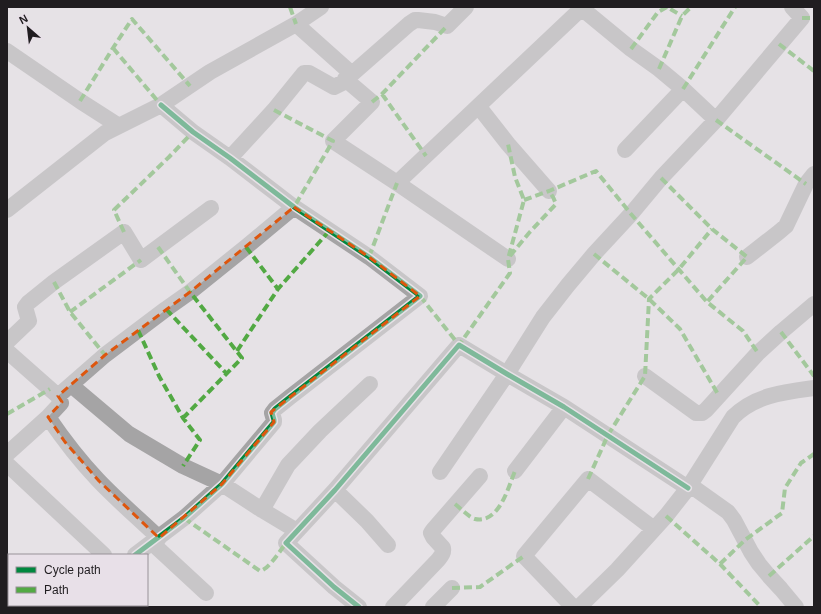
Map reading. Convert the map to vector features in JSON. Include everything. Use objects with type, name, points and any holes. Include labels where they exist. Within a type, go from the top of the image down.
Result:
[{"type":"street","points":[[7,210],[106,133],[161,105],[210,72],[296,24],[321,7]]},
{"type":"street","points":[[230,158],[274,110],[304,73],[309,73],[334,87],[342,82],[415,20],[428,21],[448,26],[466,7]]},
{"type":"street","points":[[440,472],[543,317],[568,285],[661,178],[716,120],[802,18],[792,7]]},
{"type":"street","points":[[397,183],[584,8],[631,49],[659,69],[683,89],[716,120]]},
{"type":"street","points":[[296,24],[372,102],[333,141],[508,259]]},
{"type":"street","points":[[7,51],[80,102],[119,126]]},
{"type":"street","points":[[625,150],[683,89]]},
{"type":"street","points":[[137,554],[184,518],[222,484],[274,422],[272,413],[274,409],[420,296],[369,256],[294,207],[193,132],[161,105]]},
{"type":"street","points":[[479,106],[508,144],[549,191]]},
{"type":"street","points":[[747,257],[786,226],[806,184],[814,174]]},
{"type":"street","points":[[58,396],[105,354],[166,308],[190,292],[294,207]]},
{"type":"street","points":[[7,342],[28,323],[25,307],[28,303],[54,282],[124,232],[141,260],[211,208]]},
{"type":"street","points":[[645,376],[696,413],[702,413],[758,354],[814,304]]},
{"type":"street","points":[[359,607],[286,544],[336,490],[458,345],[564,407],[728,512],[734,520],[751,552],[769,576],[796,607]]},
{"type":"street","points":[[7,351],[58,396],[61,403],[48,417],[7,454]]},
{"type":"street","points":[[262,510],[288,465],[320,431],[370,384]]},
{"type":"street","points":[[71,385],[129,434],[183,466],[222,484],[297,531]]},
{"type":"street","points":[[579,607],[617,570],[666,516],[689,487],[733,417],[738,412],[748,404],[760,399],[811,386]]},
{"type":"street","points":[[514,471],[564,407]]},
{"type":"street","points":[[48,417],[78,459],[206,593]]},
{"type":"street","points":[[7,464],[103,554]]},
{"type":"street","points":[[392,607],[443,554],[443,548],[431,533],[480,476]]},
{"type":"street","points":[[573,607],[524,556],[588,479],[654,529]]},
{"type":"street","points":[[336,490],[388,545]]},
{"type":"street","points":[[433,607],[452,588]]},
{"type":"highlighted area","points":[[294,207],[369,257],[420,296],[271,412],[274,422],[222,484],[159,538],[99,481],[65,442],[48,417],[62,402],[58,396],[105,355],[190,292]]},
{"type":"marked path","points":[[290,7],[296,24]]},
{"type":"marked path","points":[[631,49],[658,12],[667,7],[682,16]]},
{"type":"marked path","points":[[659,69],[682,16],[691,7]]},
{"type":"marked path","points":[[683,89],[735,7]]},
{"type":"marked path","points":[[802,18],[814,18]]},
{"type":"marked path","points":[[80,101],[132,19],[190,86]]},
{"type":"marked path","points":[[372,102],[382,94],[447,26]]},
{"type":"marked path","points":[[779,44],[814,71]]},
{"type":"marked path","points":[[113,48],[161,105]]},
{"type":"marked path","points":[[382,94],[426,156]]},
{"type":"marked path","points":[[274,110],[333,141],[294,207]]},
{"type":"marked path","points":[[716,120],[806,184]]},
{"type":"marked path","points":[[124,232],[114,210],[193,132]]},
{"type":"marked path","points":[[420,296],[459,345],[510,273],[508,259],[524,200],[515,177],[508,144]]},
{"type":"marked path","points":[[524,200],[596,171],[707,302],[743,331],[758,353]]},
{"type":"marked path","points":[[661,178],[712,229],[747,257],[707,302]]},
{"type":"marked path","points":[[369,257],[397,183]]},
{"type":"marked path","points":[[510,256],[556,204],[549,191]]},
{"type":"marked path","points":[[588,479],[608,435],[645,376],[649,299],[679,269],[712,229]]},
{"type":"marked path","points":[[237,351],[278,289],[330,230]]},
{"type":"marked path","points":[[158,247],[190,292],[242,358],[183,418]]},
{"type":"marked path","points":[[246,247],[278,289]]},
{"type":"marked path","points":[[594,254],[649,299],[680,329],[719,396]]},
{"type":"marked path","points":[[70,312],[141,260]]},
{"type":"marked path","points":[[54,282],[70,312],[105,355]]},
{"type":"marked path","points":[[166,309],[226,373]]},
{"type":"marked path","points":[[138,330],[159,376],[183,418],[200,440],[183,466]]},
{"type":"marked path","points":[[781,332],[814,376]]},
{"type":"marked path","points":[[7,414],[50,389]]},
{"type":"marked path","points":[[720,564],[745,540],[782,513],[785,488],[801,463],[814,454]]},
{"type":"marked path","points":[[455,504],[475,519],[483,519],[490,516],[506,495],[515,471]]},
{"type":"marked path","points":[[666,516],[720,564],[761,607]]},
{"type":"marked path","points":[[184,518],[260,571],[270,564],[286,543]]},
{"type":"marked path","points":[[769,576],[814,536]]},
{"type":"marked path","points":[[452,588],[480,587],[524,556]]},
{"type":"cycle path","points":[[136,554],[184,518],[222,484],[274,422],[272,413],[275,409],[420,296],[369,257],[294,207],[193,132],[161,105]]},
{"type":"cycle path","points":[[359,607],[334,587],[286,543],[335,490],[459,345],[564,407],[688,488]]}]
